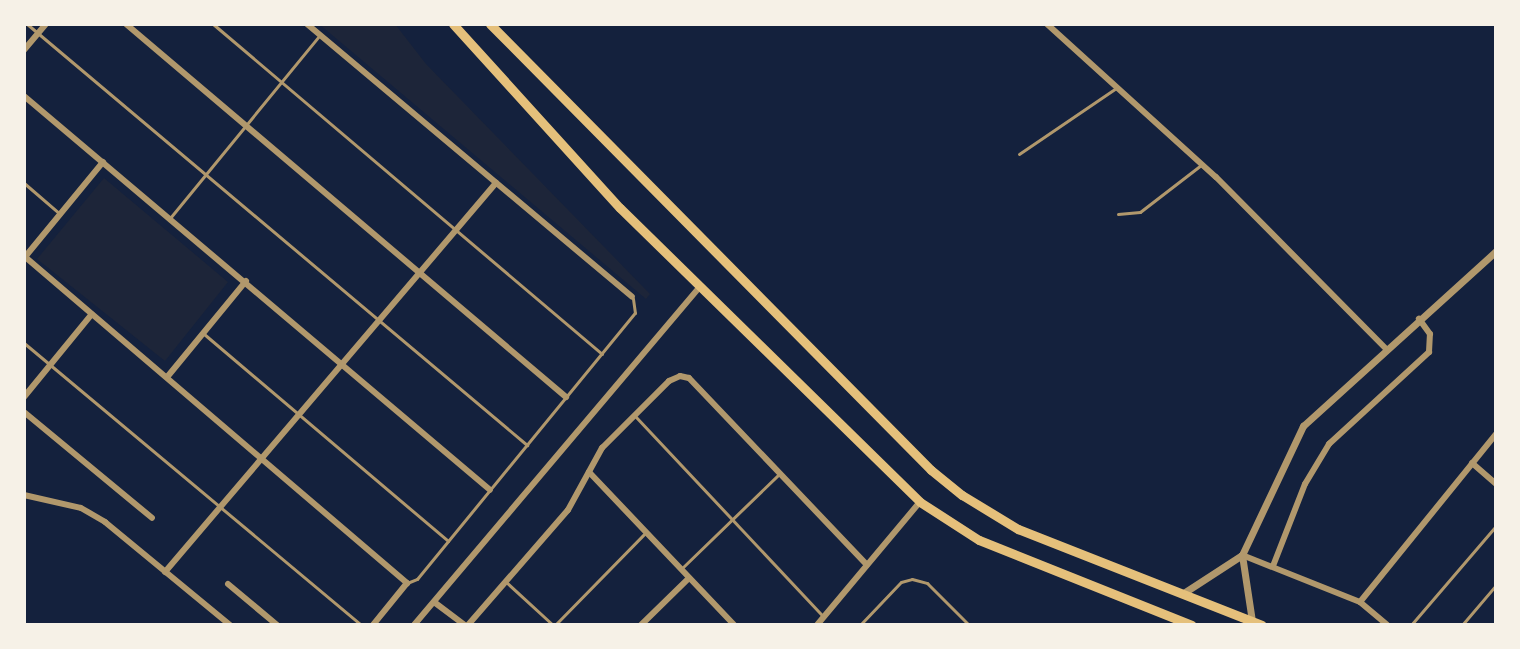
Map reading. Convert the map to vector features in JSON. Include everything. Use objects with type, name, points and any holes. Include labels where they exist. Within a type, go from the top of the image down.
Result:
[{"type":"main road","points":[[453,24],[620,208],[920,502],[979,540],[1192,625]]},
{"type":"main road","points":[[490,24],[931,470],[1018,529],[1257,623]]},
{"type":"street","points":[[24,50],[46,24]]},
{"type":"street","points":[[126,24],[422,270],[566,397]]},
{"type":"street","points":[[307,24],[632,297]]},
{"type":"street","points":[[1047,24],[1201,165],[1386,349]]},
{"type":"street","points":[[24,96],[490,490]]},
{"type":"street","points":[[103,162],[25,256],[407,583],[373,625]]},
{"type":"street","points":[[165,572],[496,183]]},
{"type":"street","points":[[1180,595],[1242,555],[1303,426],[1496,251]]},
{"type":"street","points":[[168,376],[246,281]]},
{"type":"street","points":[[414,625],[700,286]]},
{"type":"street","points":[[24,397],[92,314]]},
{"type":"street","points":[[1273,566],[1305,484],[1329,444],[1429,352],[1430,334],[1419,319]]},
{"type":"street","points":[[434,602],[466,625],[568,510],[589,472],[633,414],[669,381],[689,378],[867,565]]},
{"type":"street","points":[[24,412],[152,518]]},
{"type":"street","points":[[1360,602],[1496,434]]},
{"type":"street","points":[[1472,463],[1496,484]]},
{"type":"street","points":[[589,472],[734,625]]},
{"type":"street","points":[[24,495],[81,508],[230,625]]},
{"type":"street","points":[[817,625],[920,502]]},
{"type":"street","points":[[1242,555],[1360,602],[1387,625]]},
{"type":"street","points":[[1242,555],[1257,623]]},
{"type":"street","points":[[641,625],[689,578]]},
{"type":"street","points":[[228,584],[277,625]]},
{"type":"lane","points":[[27,24],[527,445]]},
{"type":"lane","points":[[213,24],[602,354]]},
{"type":"lane","points":[[170,218],[320,35]]},
{"type":"lane","points":[[1019,154],[1116,88]]},
{"type":"lane","points":[[1118,214],[1140,212],[1201,165]]},
{"type":"lane","points":[[24,183],[60,214]]},
{"type":"lane","points":[[407,583],[417,579],[635,313],[632,297]]},
{"type":"lane","points":[[203,333],[448,541]]},
{"type":"lane","points":[[24,343],[361,625]]},
{"type":"lane","points":[[633,414],[824,617]]},
{"type":"lane","points":[[681,569],[779,474]]},
{"type":"lane","points":[[1411,625],[1496,526]]},
{"type":"lane","points":[[506,582],[554,625],[646,532]]},
{"type":"lane","points":[[860,625],[901,582],[912,579],[927,583],[969,625]]},
{"type":"lane","points":[[1462,625],[1496,585]]},
{"type":"shaded area","points":[[319,24],[395,24],[426,64],[650,294],[646,299]]},
{"type":"shaded area","points":[[104,178],[228,282],[165,361],[37,259]]}]
